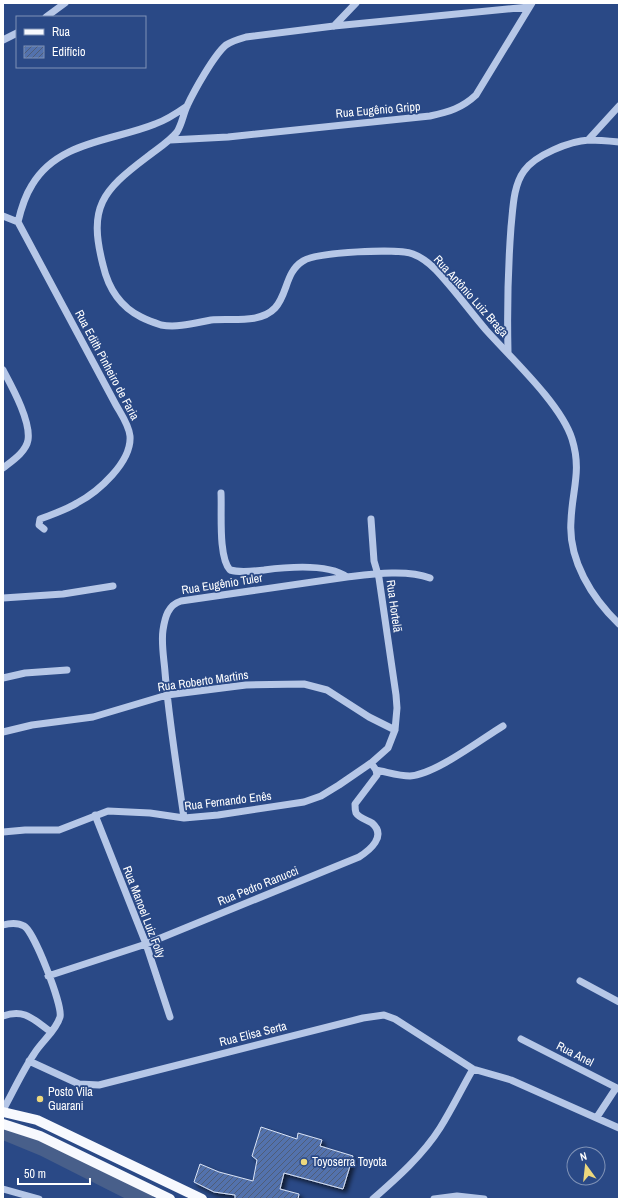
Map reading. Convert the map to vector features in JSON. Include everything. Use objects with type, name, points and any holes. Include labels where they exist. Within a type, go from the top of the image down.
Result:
[{"type":"main road","points":[[3,1111],[37,1120],[202,1199]]},
{"type":"main road","points":[[3,1124],[40,1136],[170,1199]]},
{"type":"street","points":[[47,16],[65,3]]},
{"type":"street","points":[[334,26],[356,3]]},
{"type":"street","name":"Rua Antônio Luiz Braga","points":[[531,5],[334,26],[246,37],[233,41],[220,52],[187,106],[179,129],[170,140],[137,165],[109,190],[102,201],[98,216],[98,245],[106,278],[119,302],[139,316],[161,325],[181,326],[213,320],[260,317],[273,310],[278,304],[290,274],[304,260],[316,255],[367,252],[407,252],[420,258],[435,270],[484,327],[508,352],[555,409],[571,436],[577,471],[570,523],[576,558],[588,587],[608,614],[619,624]]},
{"type":"street","name":"Rua Eugênio Gripp","points":[[170,140],[228,137],[430,116],[451,112],[466,104],[476,94],[531,5]]},
{"type":"street","points":[[3,40],[16,34]]},
{"type":"street","points":[[3,216],[18,222],[24,200],[32,184],[52,163],[75,148],[155,124],[187,106]]},
{"type":"street","points":[[588,140],[619,106]]},
{"type":"street","points":[[508,352],[507,276],[515,195],[519,179],[524,170],[533,162],[551,151],[572,143],[588,140],[619,142]]},
{"type":"street","name":"Rua Edith Pinheiro de Faria","points":[[18,222],[119,411],[130,436],[127,453],[111,476],[77,503],[40,519],[39,525],[44,529]]},
{"type":"street","points":[[3,370],[15,394],[25,423],[28,440],[20,454],[3,468]]},
{"type":"street","name":"Rua Eugênio Tuler","points":[[221,493],[224,554],[226,565],[230,570],[252,571],[282,568],[320,569],[338,571],[347,577]]},
{"type":"street","name":"Rua Hortelã","points":[[371,519],[374,561],[378,574],[396,695]]},
{"type":"street","name":"Rua Eugênio Tuler","points":[[184,818],[167,695],[162,630],[166,615],[173,604],[198,598],[347,577],[378,574],[420,574],[430,578]]},
{"type":"street","points":[[3,598],[63,594],[113,586]]},
{"type":"street","points":[[3,678],[25,673],[67,670]]},
{"type":"street","name":"Rua Roberto Martins","points":[[4,729],[93,717],[167,695],[246,685],[304,684],[327,690],[369,717],[395,730]]},
{"type":"street","name":"Rua Fernando Enês","points":[[3,832],[25,830],[59,830],[108,811],[184,818],[218,815],[304,802],[321,796],[339,785],[371,763],[388,748],[395,730],[397,708],[396,695]]},
{"type":"street","points":[[371,763],[376,770],[401,776],[412,776],[426,772],[445,763],[503,726]]},
{"type":"street","name":"Rua Pedro Ranucci","points":[[48,976],[146,944],[359,857],[370,850],[378,839],[377,831],[372,823],[358,816],[355,810],[355,804],[358,798],[376,778],[376,770]]},
{"type":"street","name":"Rua Manoel Luiz Folly","points":[[95,815],[146,944],[170,1017]]},
{"type":"street","points":[[3,925],[17,923],[30,931],[37,943],[60,1008],[60,1019],[29,1061],[3,1111]]},
{"type":"street","points":[[580,981],[619,1002]]},
{"type":"street","points":[[3,1016],[12,1013],[22,1013],[51,1032]]},
{"type":"street","name":"Rua Elisa Serta","points":[[29,1061],[79,1084],[99,1085],[363,1018],[384,1015],[395,1019],[473,1069],[511,1080],[619,1128]]},
{"type":"street","name":"Rua Anel","points":[[522,1038],[618,1088]]},
{"type":"street","points":[[374,1199],[424,1150],[436,1134],[473,1069]]},
{"type":"street","points":[[597,1118],[618,1088]]},
{"type":"street","points":[[3,1189],[39,1199]]},
{"type":"street","points":[[434,1199],[457,1196],[484,1199]]},
{"type":"building","name":"Toyoserra Toyota","points":[[261,1127],[297,1139],[298,1133],[322,1140],[320,1146],[353,1156],[343,1189],[284,1173],[280,1189],[299,1194],[298,1199],[235,1199],[235,1195],[214,1192],[194,1182],[200,1164],[219,1172],[253,1181],[257,1160],[252,1156]]},
{"type":"waterway","points":[[3,1131],[44,1148],[145,1199]]},
{"type":"place","name":"Posto Vila Guarani","points":[[40,1099]]},
{"type":"place","name":"Toyoserra Toyota","points":[[304,1162]]}]
